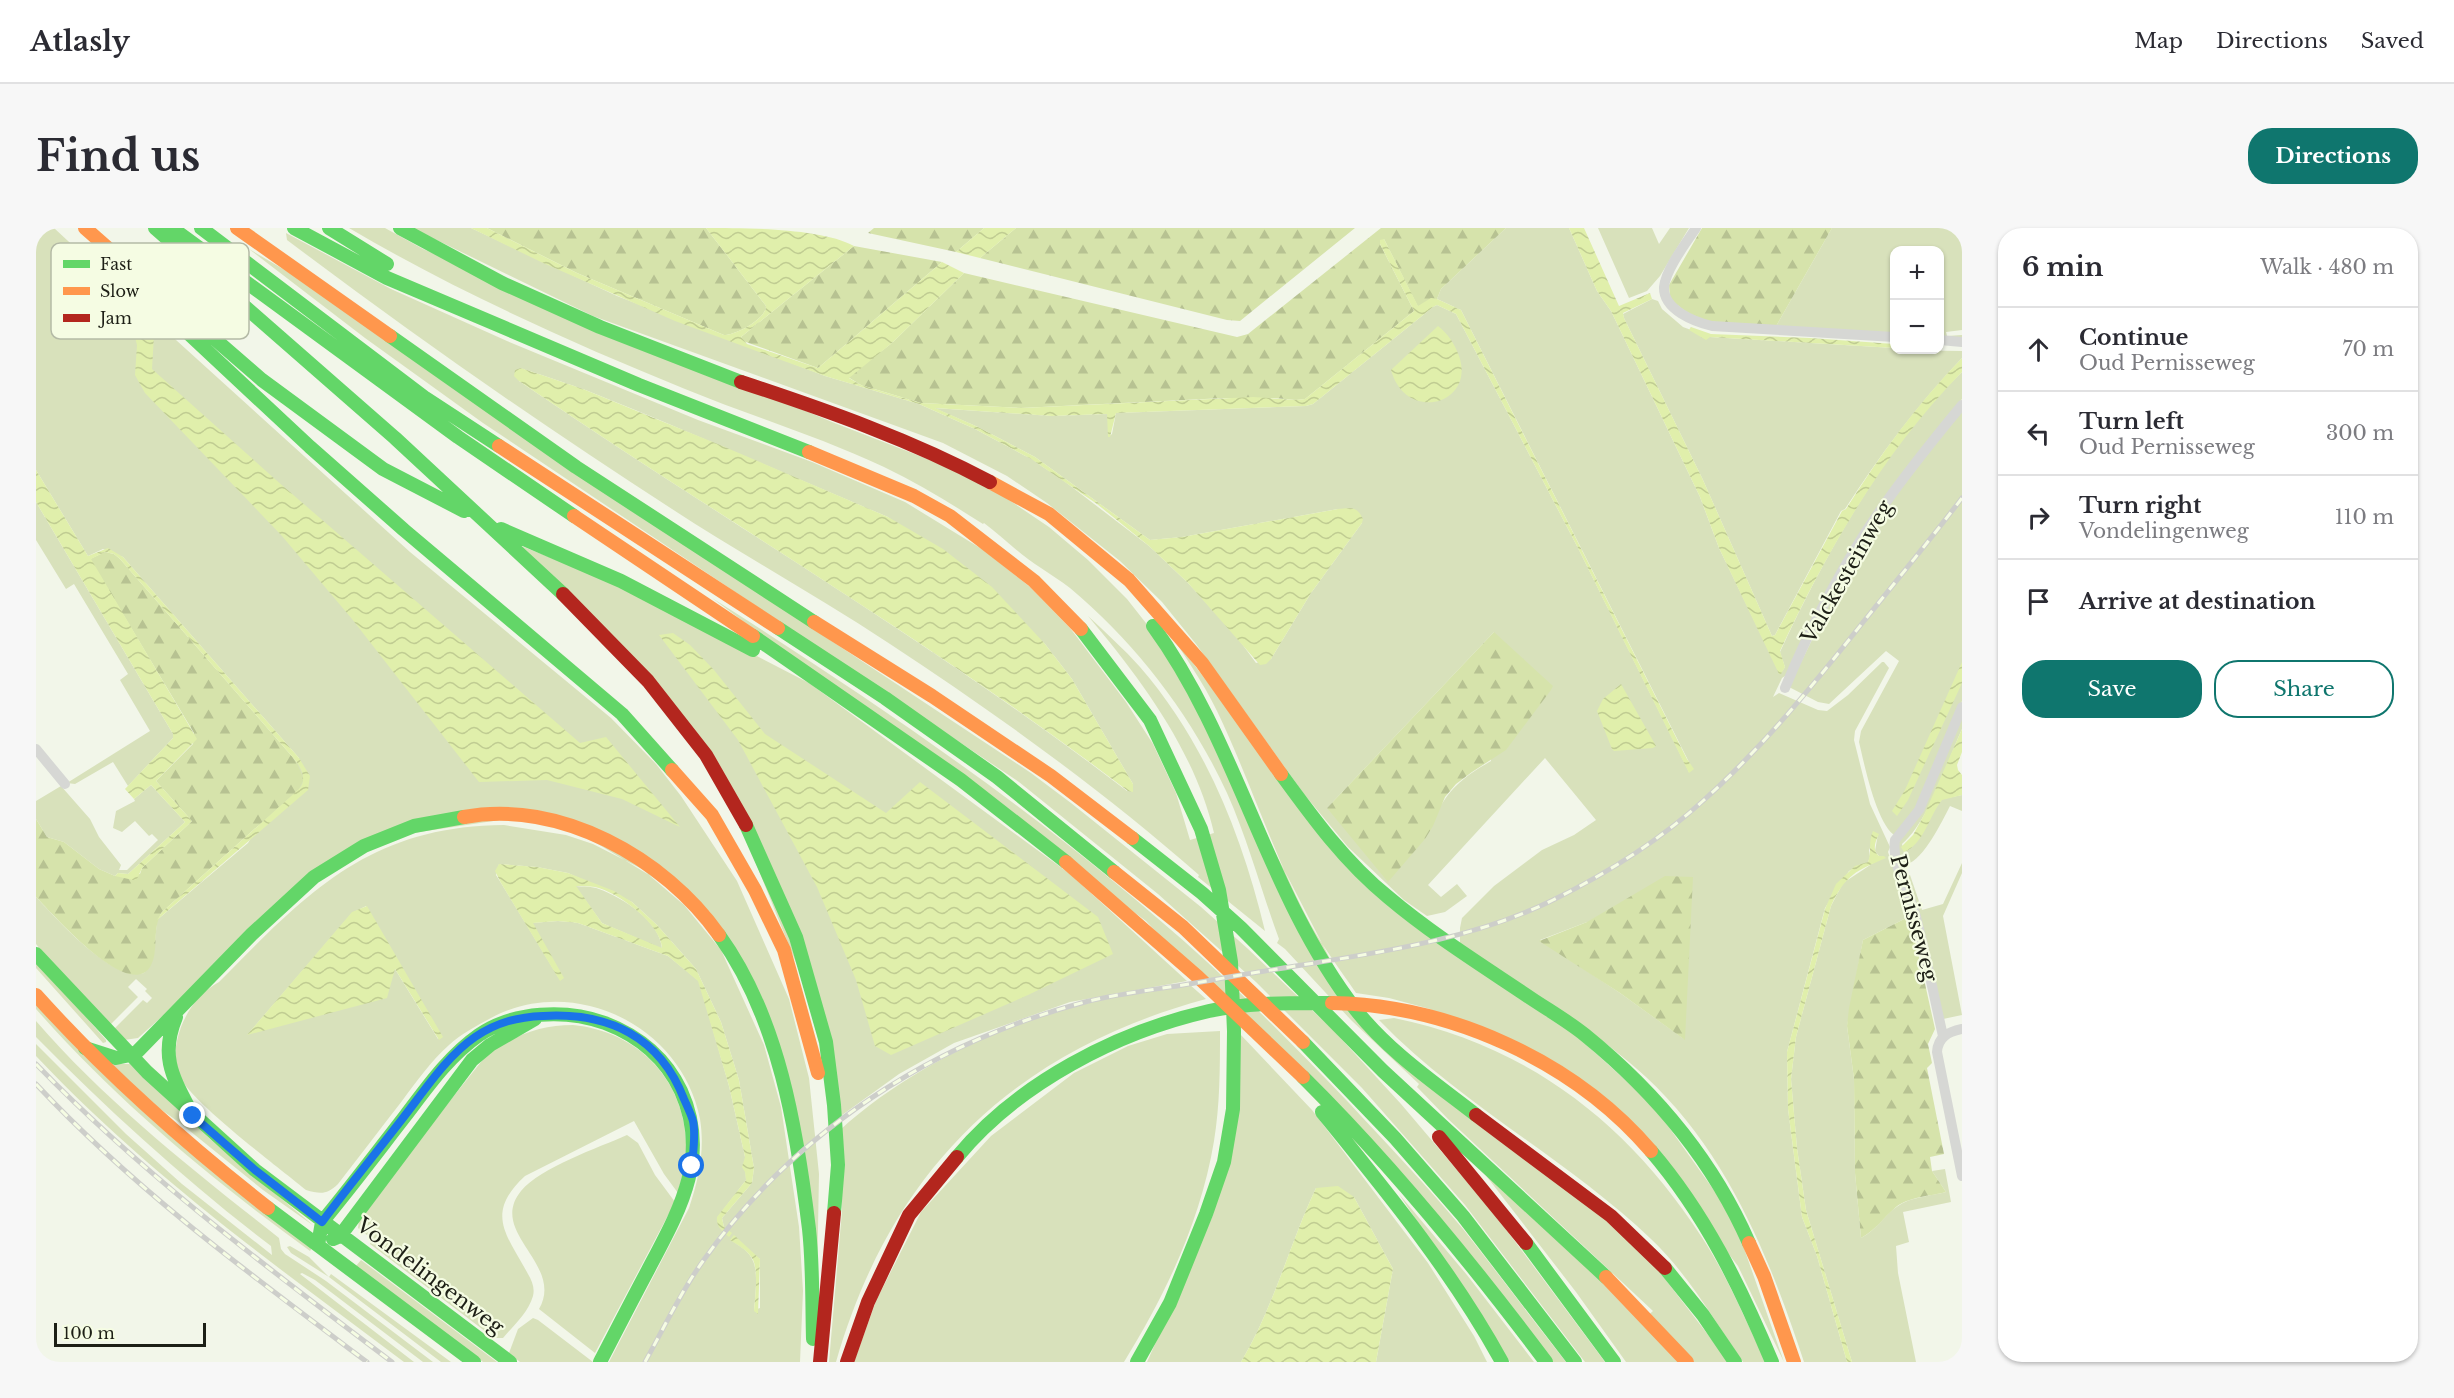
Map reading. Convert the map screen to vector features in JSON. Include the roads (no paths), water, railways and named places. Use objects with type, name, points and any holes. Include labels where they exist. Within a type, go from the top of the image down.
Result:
[{"type":"main road","points":[[85,228],[102,243]]},
{"type":"main road","points":[[155,228],[172,243]]},
{"type":"main road","points":[[172,228],[193,243]]},
{"type":"main road","points":[[201,228],[221,243]]},
{"type":"main road","points":[[237,228],[444,377],[576,467],[713,558],[932,696],[1051,776],[1202,893],[1241,928],[1383,1071],[1599,1270],[1687,1362]]},
{"type":"main road","points":[[294,228],[387,278],[639,385],[904,492],[950,516],[1034,580],[1077,624],[1150,720],[1202,830],[1219,890],[1232,974],[1233,1108],[1224,1162],[1193,1247],[1170,1303],[1137,1362]]},
{"type":"main road","points":[[328,228],[451,304]]},
{"type":"main road","points":[[400,228],[502,283],[600,327],[730,378],[825,410],[943,457],[1049,514],[1129,580],[1202,663],[1262,750],[1329,839],[1386,896],[1430,930],[1584,1034],[1650,1094],[1703,1159],[1739,1220],[1764,1276],[1794,1362]]},
{"type":"main road","points":[[249,264],[424,397],[885,698],[988,771],[1183,927],[1279,1017],[1395,1138],[1463,1216],[1575,1362]]},
{"type":"main road","points":[[249,284],[480,453],[963,782],[1074,868],[1250,1024],[1315,1088],[1419,1202],[1477,1270],[1546,1362]]},
{"type":"main road","points":[[249,310],[395,438],[571,601],[648,681],[706,755],[749,831],[796,937],[826,1042],[834,1105],[838,1165],[820,1362]]},
{"type":"main road","points":[[194,339],[310,447],[622,714],[712,815],[755,890],[784,951],[816,1059],[829,1139],[833,1213]]},
{"type":"main road","points":[[214,339],[262,380],[383,469],[490,525],[621,581],[838,695]]},
{"type":"main road","points":[[1049,514],[1115,578],[1173,651],[1216,731],[1261,839],[1306,935],[1359,1013],[1403,1056],[1465,1108],[1591,1199],[1647,1246],[1705,1315],[1735,1362]]},
{"type":"main road","points":[[85,1048],[114,1059],[131,1056],[252,934],[314,877],[387,835],[414,826],[468,816],[518,813],[577,828],[624,850],[657,871],[702,910],[726,944],[774,1045],[789,1106],[809,1231],[815,1362]]},
{"type":"main road","name":"Vondelingenweg","points":[[36,954],[131,1056],[193,1116],[255,1170],[510,1362]]},
{"type":"main road","name":"Vondelingenweg","points":[[36,995],[85,1048],[145,1106],[318,1245],[474,1362]]},
{"type":"main road","points":[[847,1362],[868,1299],[914,1207],[981,1131],[1047,1080],[1097,1051],[1159,1026],[1213,1011],[1287,1002],[1336,1004],[1419,1014],[1481,1033],[1541,1062],[1579,1086],[1612,1113],[1662,1161],[1692,1200],[1740,1287],[1772,1362]]},
{"type":"main road","points":[[181,1007],[167,1042],[166,1058],[193,1116]]},
{"type":"main road","points":[[318,1245],[340,1236],[434,1107],[481,1052],[540,1016]]},
{"type":"main road","points":[[318,1245],[322,1222],[448,1061],[475,1037],[502,1022],[517,1018],[579,1016],[608,1023],[643,1041],[661,1059],[675,1078],[693,1121],[692,1166],[687,1194],[680,1209],[600,1362]]},
{"type":"main road","points":[[1250,1024],[1442,1265],[1469,1303],[1502,1361]]},
{"type":"main road","points":[[1383,1071],[1486,1192],[1576,1307],[1614,1362]]},
{"type":"street","points":[[1696,228],[1671,268],[1664,287],[1673,307],[1686,317],[1712,326],[1890,338]]},
{"type":"street","points":[[1944,340],[1962,342]]},
{"type":"street","name":"Valckesteinweg","points":[[1785,688],[1818,616],[1865,533],[1915,463],[1962,405]]},
{"type":"street","name":"Pernisseweg","points":[[1943,1036],[1916,915],[1896,859],[1895,840],[1918,810],[1962,707]]},
{"type":"street","points":[[36,749],[65,784]]},
{"type":"street","points":[[1962,1029],[1943,1036],[1937,1044],[1936,1052],[1962,1176]]},
{"type":"water","points":[[471,228],[487,228],[577,273],[724,335],[736,332],[756,321],[765,311],[766,306],[706,228],[783,230],[840,240],[854,246],[741,337],[747,344],[818,368],[942,262],[964,273],[892,343],[849,378],[861,385],[921,403],[1021,408],[1253,397],[1305,399],[1414,311],[1380,244],[1380,240],[1384,239],[1418,306],[1431,298],[1461,310],[1694,769],[1689,773],[1579,550],[1456,314],[1437,305],[1313,404],[1306,406],[1116,413],[1110,437],[1108,437],[1107,414],[1052,416],[935,408],[978,427],[1035,457],[1150,540],[1182,537],[1338,509],[1356,510],[1363,519],[1362,523],[1311,593],[1271,659],[1266,664],[1260,665],[1188,583],[1149,546],[1097,504],[1031,459],[975,429],[919,404],[825,376],[675,321],[541,262]]},
{"type":"water","points":[[984,228],[1016,228],[980,258],[956,252]]},
{"type":"water","points":[[1569,228],[1584,228],[1619,306],[1650,293],[1652,299],[1623,313],[1624,318],[1703,480],[1772,636],[1775,635],[1842,511],[1846,509],[1914,412],[1962,358],[1962,372],[1907,435],[1859,504],[1817,576],[1780,651],[1785,667],[1781,674],[1719,548],[1700,497],[1611,311],[1597,291]]},
{"type":"water","points":[[1438,326],[1455,347],[1462,373],[1458,386],[1449,396],[1437,401],[1424,402],[1410,397],[1399,387],[1391,370]]},
{"type":"water","points":[[1691,327],[1711,334],[1890,344],[1890,348],[1710,337],[1706,340],[1689,330]]},
{"type":"water","points":[[135,339],[154,339],[152,369],[276,480],[580,743],[606,737],[680,827],[622,799],[547,780],[479,782],[352,619],[282,536],[145,393],[135,375]]},
{"type":"water","points":[[521,368],[583,389],[888,517],[943,549],[992,587],[1045,644],[1072,679],[1133,784],[1133,792],[1128,791],[979,683],[903,632],[519,381],[514,376],[515,370]]},
{"type":"water","points":[[36,470],[88,556],[108,548],[123,557],[299,758],[310,776],[308,790],[157,920],[162,912],[299,789],[303,782],[303,775],[296,761],[120,559],[114,554],[105,552],[91,559],[197,739],[156,781],[192,821],[142,868],[137,879],[115,876],[118,873],[128,874],[185,822],[151,785],[134,799],[125,789],[173,738],[173,734],[36,502]]},
{"type":"water","points":[[673,633],[690,645],[714,670],[765,734],[886,813],[920,782],[1098,917],[1113,954],[1028,995],[891,1055],[875,1046],[856,980],[817,887],[738,740],[659,635]]},
{"type":"water","points":[[1962,662],[1962,683],[1908,800],[1897,816],[1892,811],[1905,790]]},
{"type":"water","points":[[1621,684],[1656,746],[1653,748],[1614,751],[1612,749],[1597,711],[1603,699]]},
{"type":"water","points":[[1962,729],[1962,752],[1957,765],[1962,775],[1962,795],[1942,800],[1917,843],[1904,852],[1901,847],[1913,835],[1924,815]]},
{"type":"water","points":[[1873,831],[1879,834],[1875,843],[1875,851],[1879,856],[1886,858],[1867,866],[1847,880],[1831,906],[1796,1037],[1791,1079],[1797,1148],[1806,1210],[1852,1362],[1847,1362],[1817,1256],[1802,1217],[1788,1109],[1787,1052],[1825,909],[1836,884],[1855,866],[1868,862]]},
{"type":"water","points":[[499,864],[537,867],[568,873],[614,891],[632,902],[657,925],[696,969],[721,1022],[739,1080],[754,1168],[752,1183],[722,1218],[724,1227],[732,1233],[729,1237],[719,1226],[717,1217],[746,1180],[742,1167],[745,1157],[729,1086],[698,981],[668,956],[578,923],[558,921],[533,923],[564,978],[560,981],[495,871]],"holes":[[[576,886],[595,887],[626,902],[637,910],[654,929],[662,948],[602,923]]]},
{"type":"water","points":[[367,906],[443,1037],[439,1040],[395,969],[387,998],[247,1035],[352,912]]},
{"type":"water","points":[[1338,1186],[1354,1197],[1393,1269],[1376,1362],[1241,1362],[1263,1320],[1316,1188]]},
{"type":"water","points":[[734,1235],[760,1259],[758,1314],[754,1311],[756,1284],[754,1263],[748,1253],[730,1240]]},
{"type":"railway","points":[[645,1362],[695,1273],[739,1214],[780,1172],[824,1133],[871,1098],[921,1068],[974,1041],[1029,1019],[1085,1002],[1375,953],[1485,927],[1553,900],[1632,855],[1687,815],[1768,736],[1826,668],[1962,498]]},
{"type":"railway","points":[[36,1064],[77,1105],[163,1183],[253,1256],[392,1362]]},
{"type":"railway","points":[[36,1084],[74,1123],[154,1196],[237,1264],[367,1362]]}]
